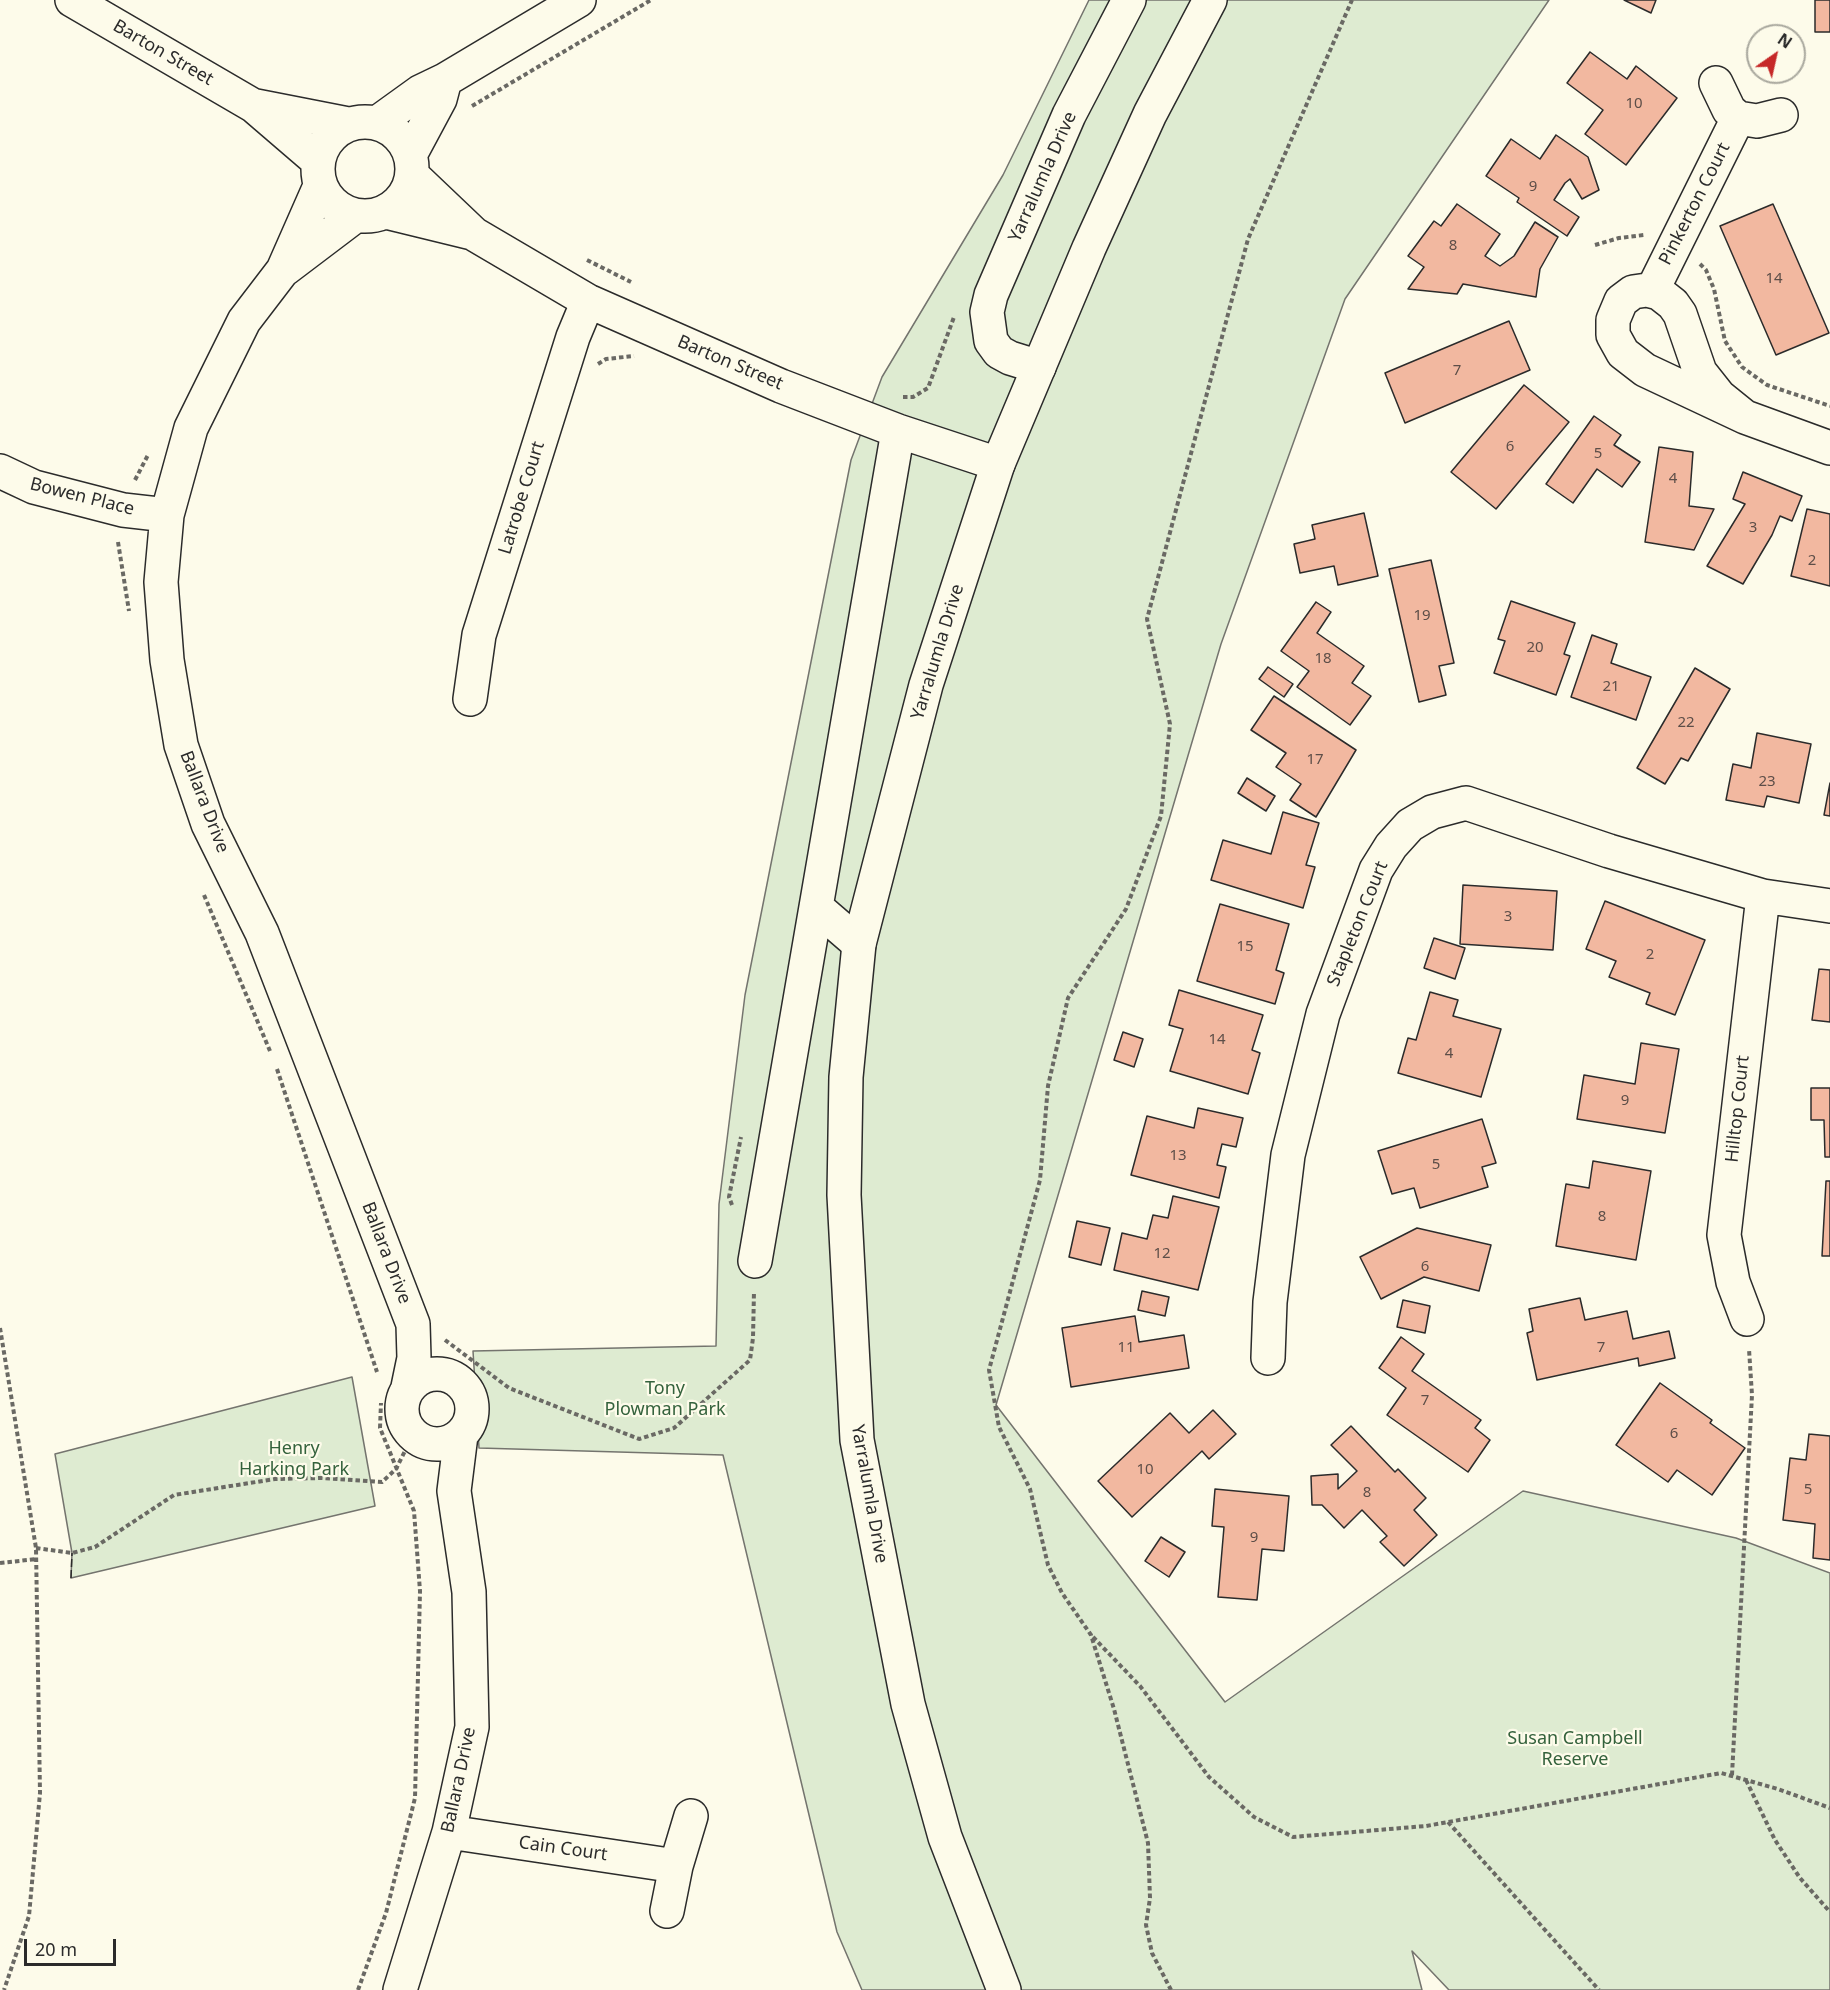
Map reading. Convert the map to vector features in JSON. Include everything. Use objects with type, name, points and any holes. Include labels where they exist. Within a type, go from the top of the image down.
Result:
[{"type":"street","name":"Barton Street","points":[[72,0],[254,106],[319,173]]},
{"type":"street","points":[[445,80],[440,99],[411,165],[408,190],[398,203],[370,214],[340,210],[328,200],[319,173],[323,145],[334,132],[362,124],[445,80],[579,0]]},
{"type":"street","name":"Yarralumla Drive","points":[[1039,367],[1010,358],[999,352],[991,341],[987,312],[991,295],[1070,115],[1128,0]]},
{"type":"street","name":"Yarralumla Drive","points":[[1004,1990],[945,1837],[908,1704],[857,1440],[844,1195],[846,1077],[859,944],[926,685],[998,464],[1089,248],[1150,114],[1210,0]]},
{"type":"street","points":[[1716,83],[1729,110],[1738,118],[1757,121],[1781,115]]},
{"type":"street","name":"Barton Street","points":[[254,106],[362,124]]},
{"type":"street","name":"Pinkerton Court","points":[[1652,291],[1738,118]]},
{"type":"street","points":[[362,124],[391,130],[403,141],[411,165]]},
{"type":"street","name":"Barton Street","points":[[411,165],[474,234],[588,301],[782,386],[898,431],[998,464]]},
{"type":"street","name":"Ballara Drive","points":[[319,173],[283,270],[244,321],[191,428],[167,515],[161,582],[166,660],[182,745],[208,824],[262,933],[414,1326],[448,1375],[465,1387],[470,1396],[471,1417],[461,1435],[454,1491]]},
{"type":"street","name":"Barton Street","points":[[370,214],[474,234]]},
{"type":"street","name":"Ballara Drive","points":[[283,270],[370,214]]},
{"type":"street","points":[[1745,417],[1719,396],[1705,380],[1692,355],[1677,308],[1652,291],[1642,289],[1628,295],[1615,312],[1613,335],[1623,353],[1645,370],[1745,417],[1830,448]]},
{"type":"street","name":"Latrobe Court","points":[[470,699],[481,629],[573,337],[588,301]]},
{"type":"street","points":[[755,1261],[898,431]]},
{"type":"street","name":"Bowen Place","points":[[0,471],[45,490],[123,510],[167,515]]},
{"type":"street","name":"Stapleton Court","points":[[1268,1358],[1270,1302],[1287,1155],[1323,1014],[1376,870],[1391,846],[1410,825],[1432,812],[1466,803],[1609,851],[1763,897],[1830,906]]},
{"type":"street","name":"Hilltop Court","points":[[1747,1319],[1733,1282],[1724,1235],[1763,897]]},
{"type":"street","points":[[816,907],[859,944]]},
{"type":"street","name":"Ballara Drive","points":[[400,1990],[449,1832],[472,1727],[469,1592],[454,1491],[444,1468],[406,1427],[401,1407],[414,1358],[414,1326]]},
{"type":"street","points":[[408,1387],[426,1375],[448,1375]]},
{"type":"street","points":[[419,1439],[444,1444],[461,1435]]},
{"type":"street","points":[[667,1911],[676,1866],[691,1816]]},
{"type":"street","name":"Cain Court","points":[[449,1832],[676,1866]]},
{"type":"path","points":[[465,112],[651,0]]},
{"type":"path","points":[[1352,0],[1248,238],[1147,619],[1170,724],[1161,816],[1126,909],[1068,998],[1047,1086],[1040,1180],[989,1370],[999,1426],[1030,1489],[1048,1565],[1062,1593],[1091,1635],[1140,1686],[1209,1777],[1254,1817],[1293,1837],[1448,1822],[1721,1773],[1732,1774],[1830,1808]]},
{"type":"path","points":[[445,80],[469,108]]},
{"type":"path","points":[[581,257],[633,283]]},
{"type":"path","points":[[595,368],[606,359],[632,358],[652,329]]},
{"type":"path","points":[[414,1326],[433,1330],[509,1388],[639,1439],[674,1428],[750,1360],[753,1338],[755,1261]]},
{"type":"path","points":[[1732,1774],[1752,1395],[1747,1319]]},
{"type":"path","points":[[0,1328],[37,1558],[40,1793],[29,1916],[4,1990]]},
{"type":"path","points":[[36,1548],[72,1552],[95,1547],[174,1496],[275,1479],[321,1478],[382,1482],[419,1439]]},
{"type":"path","points":[[0,1563],[37,1558]]},
{"type":"path","points":[[1091,1635],[1114,1709],[1148,1843],[1150,1898],[1146,1925],[1152,1953],[1171,1990]]},
{"type":"path","points":[[1746,1779],[1757,1807],[1775,1840],[1800,1878],[1830,1912]]},
{"type":"path","points":[[1448,1822],[1599,1990]]},
{"type":"green space","points":[[1089,0],[1549,0],[1345,299],[1221,644],[996,1405],[1225,1702],[1523,1491],[1736,1538],[1830,1573],[1830,1990],[1449,1990],[1412,1951],[1422,1990],[862,1990],[837,1932],[723,1455],[479,1448],[473,1351],[716,1346],[719,1204],[745,995],[851,460],[882,377],[1003,175]]},
{"type":"green space","name":"Henry Harking Park","points":[[352,1377],[375,1506],[71,1578],[72,1553],[55,1454]]},
{"type":"building","points":[[1624,0],[1656,0],[1651,13]]},
{"type":"building","points":[[1815,0],[1830,0],[1830,32],[1815,32]]},
{"type":"building","points":[[1590,52],[1627,79],[1636,66],[1677,98],[1626,165],[1585,134],[1603,110],[1567,83]]},
{"type":"building","points":[[1556,135],[1588,157],[1599,190],[1582,199],[1570,179],[1565,183],[1554,200],[1579,217],[1567,236],[1517,202],[1519,198],[1486,176],[1511,139],[1540,159]]},
{"type":"building","points":[[1457,204],[1500,234],[1485,256],[1500,266],[1514,256],[1535,222],[1558,237],[1540,269],[1536,297],[1463,284],[1457,294],[1408,289],[1424,267],[1408,256],[1434,221],[1441,226]]},
{"type":"building","points":[[1773,204],[1829,333],[1776,355],[1720,226]]},
{"type":"building","points":[[1509,321],[1530,370],[1405,423],[1385,373]]},
{"type":"building","points":[[1524,385],[1569,422],[1496,509],[1451,472]]},
{"type":"building","points":[[1594,416],[1621,435],[1614,445],[1640,462],[1622,487],[1597,469],[1573,503],[1546,484]]},
{"type":"building","points":[[1659,447],[1693,452],[1689,506],[1714,509],[1694,550],[1645,542]]},
{"type":"building","points":[[1743,472],[1802,496],[1792,521],[1780,516],[1772,535],[1743,584],[1707,566],[1745,504],[1733,499]]},
{"type":"building","points":[[1807,509],[1830,514],[1830,586],[1791,576]]},
{"type":"building","points":[[1364,513],[1378,576],[1338,585],[1334,566],[1300,573],[1294,544],[1315,539],[1312,525]]},
{"type":"building","points":[[1431,560],[1454,663],[1439,666],[1446,695],[1419,702],[1389,569]]},
{"type":"building","points":[[1511,601],[1575,623],[1564,654],[1570,656],[1556,695],[1494,673],[1505,641],[1498,639]]},
{"type":"building","points":[[1316,602],[1331,612],[1317,633],[1364,666],[1352,683],[1371,696],[1350,725],[1297,687],[1309,671],[1281,651]]},
{"type":"building","points":[[1592,635],[1617,644],[1611,663],[1651,677],[1636,720],[1571,697]]},
{"type":"building","points":[[1268,667],[1293,684],[1284,697],[1259,679]]},
{"type":"building","points":[[1695,668],[1730,689],[1688,761],[1681,758],[1665,784],[1637,768]]},
{"type":"building","points":[[1274,696],[1356,750],[1316,817],[1290,800],[1301,784],[1276,767],[1286,753],[1251,730]]},
{"type":"building","points":[[1757,733],[1811,744],[1799,803],[1767,796],[1764,807],[1726,800],[1733,764],[1751,768]]},
{"type":"building","points":[[1247,778],[1275,796],[1266,811],[1238,793]]},
{"type":"building","points":[[1830,783],[1830,816],[1824,815]]},
{"type":"building","points":[[1283,812],[1319,823],[1306,865],[1315,867],[1303,908],[1211,880],[1223,840],[1271,854]]},
{"type":"building","points":[[1463,885],[1557,891],[1553,950],[1460,944]]},
{"type":"building","points":[[1605,901],[1705,940],[1675,1015],[1646,1004],[1650,993],[1609,977],[1616,961],[1586,949]]},
{"type":"building","points":[[1220,904],[1289,924],[1276,970],[1284,973],[1275,1004],[1197,981]]},
{"type":"building","points":[[1434,938],[1465,948],[1455,979],[1424,968]]},
{"type":"building","points":[[1819,969],[1830,970],[1830,1022],[1812,1020]]},
{"type":"building","points":[[1179,990],[1263,1015],[1252,1050],[1260,1053],[1248,1094],[1170,1071],[1183,1029],[1169,1025]]},
{"type":"building","points":[[1430,992],[1458,1000],[1453,1016],[1501,1029],[1481,1097],[1398,1073],[1408,1038],[1416,1040]]},
{"type":"building","points":[[1123,1032],[1143,1039],[1134,1067],[1114,1060]]},
{"type":"building","points":[[1641,1043],[1679,1049],[1665,1133],[1577,1119],[1584,1075],[1635,1084]]},
{"type":"building","points":[[1811,1088],[1830,1088],[1830,1157],[1825,1157],[1824,1120],[1811,1120]]},
{"type":"building","points":[[1198,1108],[1243,1118],[1236,1147],[1222,1144],[1217,1165],[1226,1167],[1219,1198],[1131,1175],[1147,1116],[1194,1128]]},
{"type":"building","points":[[1482,1119],[1496,1163],[1482,1167],[1488,1187],[1420,1208],[1414,1188],[1392,1194],[1378,1151]]},
{"type":"building","points":[[1593,1161],[1651,1171],[1636,1260],[1556,1246],[1566,1184],[1589,1188]]},
{"type":"building","points":[[1826,1181],[1830,1181],[1830,1256],[1822,1256]]},
{"type":"building","points":[[1173,1196],[1219,1207],[1198,1290],[1114,1270],[1122,1233],[1147,1239],[1153,1215],[1168,1218]]},
{"type":"building","points":[[1077,1221],[1110,1228],[1101,1265],[1069,1257]]},
{"type":"building","points":[[1417,1228],[1491,1245],[1479,1291],[1424,1277],[1381,1299],[1360,1257]]},
{"type":"building","points":[[1142,1291],[1169,1297],[1165,1316],[1138,1310]]},
{"type":"building","points":[[1580,1298],[1585,1320],[1627,1311],[1633,1339],[1669,1331],[1675,1358],[1639,1366],[1638,1358],[1537,1380],[1527,1333],[1533,1331],[1529,1309]]},
{"type":"building","points":[[1403,1300],[1430,1306],[1425,1333],[1397,1327]]},
{"type":"building","points":[[1135,1316],[1139,1342],[1184,1335],[1189,1368],[1071,1387],[1062,1328]]},
{"type":"building","points":[[1401,1337],[1424,1354],[1412,1371],[1481,1420],[1475,1428],[1490,1440],[1468,1472],[1387,1415],[1406,1388],[1379,1368]]},
{"type":"building","points":[[1660,1383],[1712,1420],[1710,1423],[1745,1448],[1712,1495],[1677,1470],[1668,1482],[1616,1445]]},
{"type":"building","points":[[1213,1410],[1236,1434],[1209,1459],[1202,1451],[1132,1517],[1098,1481],[1170,1413],[1189,1433]]},
{"type":"building","points":[[1351,1426],[1395,1472],[1398,1469],[1426,1498],[1414,1510],[1437,1535],[1404,1566],[1380,1542],[1387,1536],[1362,1510],[1344,1528],[1322,1505],[1312,1505],[1311,1476],[1338,1474],[1338,1489],[1357,1471],[1331,1445]]},
{"type":"building","points":[[1809,1434],[1830,1436],[1830,1560],[1813,1558],[1815,1524],[1783,1520],[1790,1458],[1806,1460]]},
{"type":"building","points":[[1215,1489],[1289,1496],[1284,1551],[1262,1549],[1257,1600],[1218,1597],[1224,1527],[1212,1526]]},
{"type":"building","points":[[1161,1537],[1185,1552],[1169,1577],[1145,1561]]},
{"type":"fence","points":[[71,1578],[72,1553]]},
{"type":"park label","name":"Tony Plowman Park","points":[[665,1399]]},
{"type":"park label","name":"Susan Campbell Reserve","points":[[1575,1749]]}]
